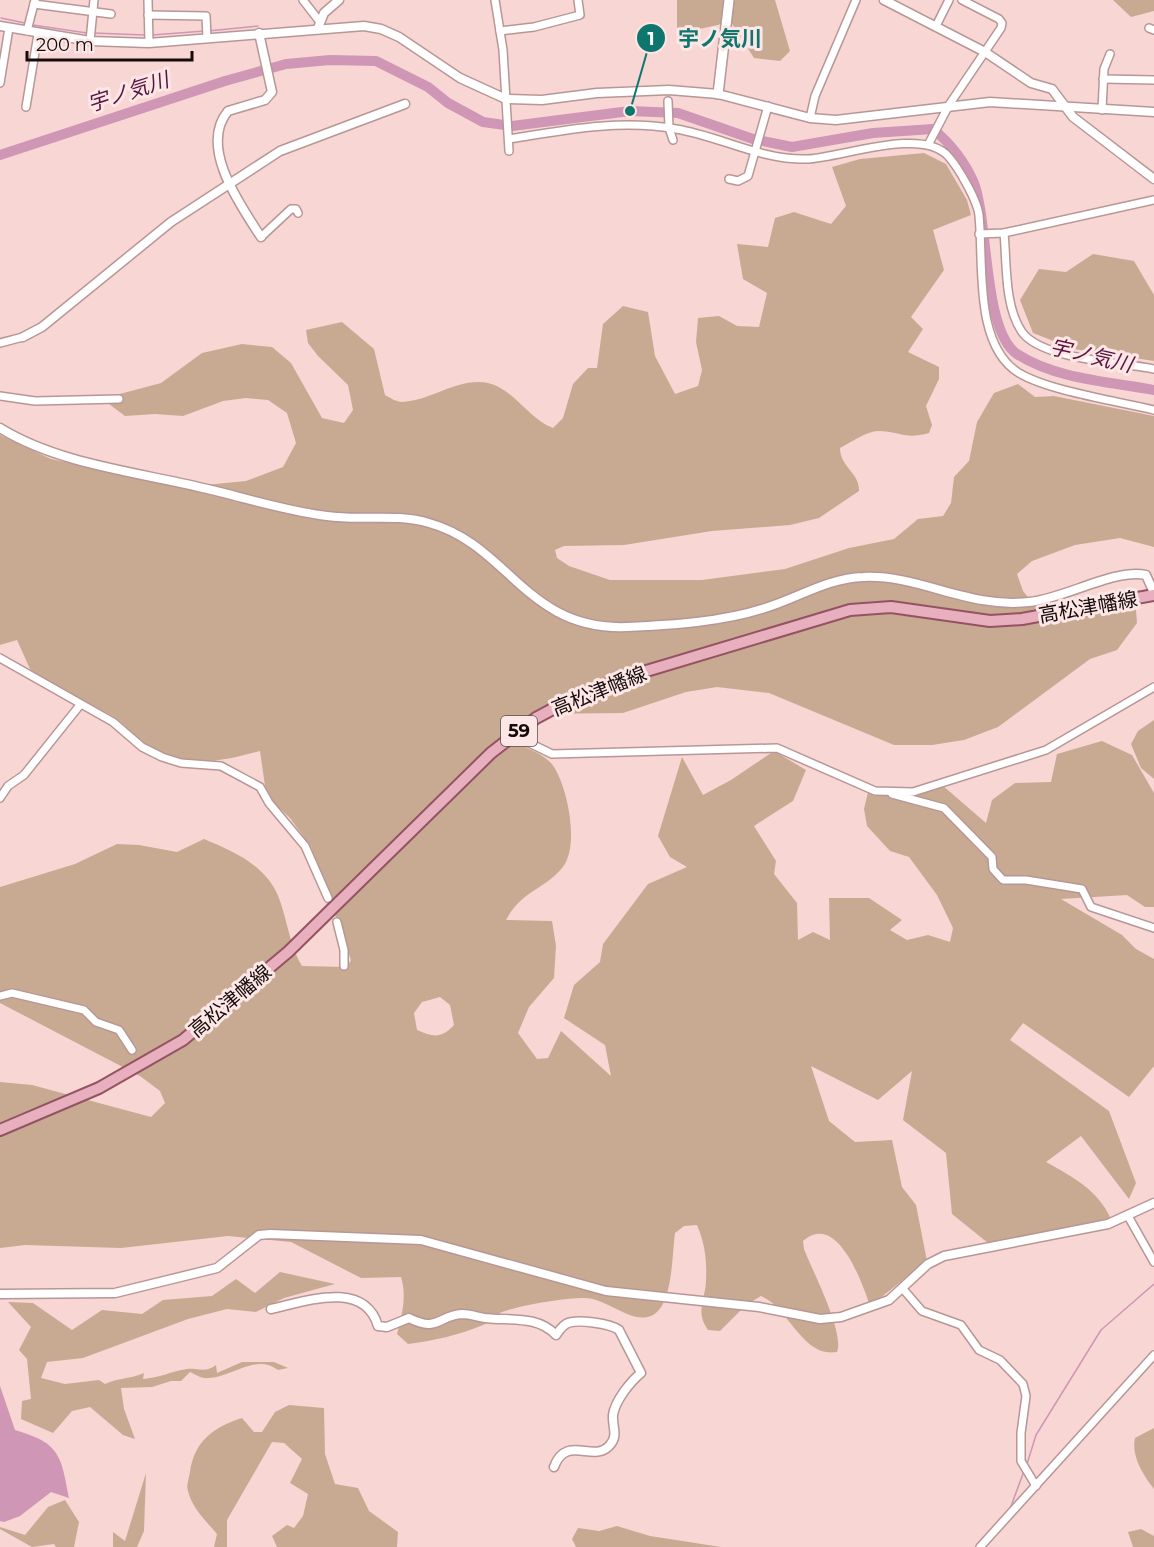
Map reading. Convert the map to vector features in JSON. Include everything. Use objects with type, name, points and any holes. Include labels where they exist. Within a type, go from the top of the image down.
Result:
[{"type":"main road","points":[[718,94],[729,0]]},
{"type":"main road","name":"高松津幡線","points":[[0,1130],[99,1088],[183,1040],[288,952],[438,803],[513,735],[536,718],[579,695],[623,678],[850,610],[891,607],[990,621],[1022,619],[1154,594]]},
{"type":"street","points":[[90,40],[94,0]]},
{"type":"street","points":[[148,0],[149,42]]},
{"type":"street","points":[[303,0],[319,25]]},
{"type":"street","points":[[319,25],[328,8],[339,0]]},
{"type":"street","points":[[495,0],[500,31],[509,152]]},
{"type":"street","points":[[500,31],[534,27],[580,15],[578,0]]},
{"type":"street","points":[[810,118],[815,96],[856,0]]},
{"type":"street","points":[[884,0],[985,52],[1031,83],[1052,89],[1073,117],[1154,179]]},
{"type":"street","points":[[936,26],[949,0]]},
{"type":"street","points":[[928,145],[949,105],[1002,23],[962,0]]},
{"type":"street","points":[[27,31],[34,2],[111,14]]},
{"type":"street","points":[[148,15],[206,16],[207,38]]},
{"type":"street","points":[[0,83],[4,27],[38,34],[90,40],[149,42],[259,33],[319,25],[381,29],[418,48],[460,78],[506,99],[542,100],[627,90],[718,94],[810,118],[868,118],[949,105],[990,102],[1154,112]]},
{"type":"street","points":[[259,33],[272,92],[268,98],[232,108],[219,125],[218,141],[228,184],[261,237],[291,209],[296,209],[298,213]]},
{"type":"street","points":[[26,107],[38,34]]},
{"type":"street","points":[[1102,110],[1103,79],[1110,54]]},
{"type":"street","points":[[1103,79],[1154,80]]},
{"type":"street","points":[[668,101],[669,127],[673,140]]},
{"type":"street","points":[[0,344],[23,337],[42,327],[171,222],[280,151],[405,104]]},
{"type":"street","points":[[729,179],[738,181],[748,176],[768,106]]},
{"type":"street","points":[[509,137],[618,124],[669,127],[785,158],[809,159],[917,142],[939,148],[949,157],[965,182],[979,214],[986,314],[993,340],[1010,365],[1017,372],[1044,384],[1154,410]]},
{"type":"street","points":[[979,234],[1004,233],[1154,200]]},
{"type":"street","points":[[1004,233],[1010,296],[1017,322],[1029,339],[1041,346],[1065,353],[1154,369]]},
{"type":"street","points":[[0,396],[35,401],[119,399]]},
{"type":"street","points":[[0,428],[53,453],[327,516],[408,519],[432,523],[468,541],[545,606],[575,620],[599,627],[732,617],[765,608],[843,578],[865,576],[898,580],[992,603],[1049,599],[1128,574],[1146,575],[1154,594]]},
{"type":"street","points":[[0,658],[112,722],[142,747],[162,758],[181,763],[221,766],[260,787],[269,803],[305,846],[328,898]]},
{"type":"street","points":[[884,792],[913,792],[1041,752],[1154,687]]},
{"type":"street","points":[[0,798],[8,786],[24,775],[80,705]]},
{"type":"street","points":[[513,735],[552,754],[777,748],[875,790],[944,808],[992,857],[993,869],[1003,880],[1026,880],[1082,889],[1091,907],[1154,928]]},
{"type":"street","points":[[337,922],[344,966]]},
{"type":"street","points":[[0,996],[12,993],[84,1010],[96,1022],[119,1030],[132,1050]]},
{"type":"street","points":[[0,1294],[100,1294],[127,1291],[217,1269],[254,1239],[270,1234],[421,1240],[606,1291],[759,1307],[819,1319],[841,1317],[875,1307],[903,1289],[928,1264],[944,1256],[1108,1224],[1154,1203]]},
{"type":"street","points":[[1128,1216],[1154,1262]]},
{"type":"street","points":[[903,1289],[922,1311],[960,1325],[979,1350],[1000,1360],[1023,1384],[1026,1396],[1021,1433],[1021,1461],[1036,1486]]},
{"type":"street","points":[[271,1310],[340,1296],[367,1308],[376,1318],[378,1326],[387,1327],[409,1318],[428,1324],[438,1323],[461,1314],[510,1321],[532,1320],[544,1325],[556,1335],[569,1323],[587,1322],[613,1326],[620,1330],[641,1373],[623,1394],[613,1415],[616,1435],[610,1446],[603,1451],[568,1451],[557,1458],[554,1467]]},
{"type":"street","points":[[980,1547],[1154,1356]]},
{"type":"shaded area","points":[[677,0],[775,0],[790,51],[780,61],[754,58],[731,22],[677,34]]},
{"type":"shaded area","points":[[1113,0],[1154,0],[1154,11],[1131,17]]},
{"type":"shaded area","points":[[924,153],[946,164],[967,200],[971,215],[933,230],[944,270],[911,317],[923,329],[908,352],[939,367],[939,379],[926,406],[932,425],[929,433],[914,436],[878,431],[864,435],[840,448],[843,460],[856,479],[859,491],[819,518],[790,525],[712,531],[624,545],[564,546],[555,550],[557,558],[569,566],[610,580],[702,580],[785,569],[849,548],[894,539],[918,519],[943,516],[951,503],[954,477],[969,461],[977,422],[994,393],[1018,384],[1035,397],[1054,396],[1154,416],[1154,547],[1120,538],[1075,545],[1032,561],[1017,574],[1023,591],[1037,609],[1082,613],[1117,609],[1136,610],[1137,623],[1117,650],[1090,659],[998,727],[964,740],[932,745],[894,745],[769,693],[717,687],[686,692],[623,713],[532,714],[509,732],[518,743],[543,756],[554,767],[564,789],[571,833],[567,859],[562,868],[519,902],[506,920],[552,921],[556,946],[554,978],[529,1007],[518,1033],[537,1059],[548,1058],[561,1031],[611,1076],[605,1045],[564,1018],[574,985],[600,962],[603,944],[648,884],[687,867],[670,857],[658,836],[682,757],[703,795],[731,780],[774,751],[806,770],[793,801],[754,826],[776,861],[774,874],[797,903],[798,940],[813,932],[830,940],[829,898],[869,898],[902,920],[890,930],[907,940],[928,935],[950,942],[953,928],[937,895],[909,857],[890,851],[867,826],[864,809],[868,792],[918,794],[942,785],[986,823],[992,800],[1015,783],[1051,782],[1057,754],[1102,741],[1132,755],[1154,793],[1154,907],[1145,907],[1127,895],[1061,899],[1122,935],[1136,949],[1154,959],[1154,1066],[1129,1097],[1023,1023],[1010,1040],[1109,1111],[1136,1183],[1129,1199],[1081,1136],[1046,1162],[1092,1192],[1111,1219],[988,1243],[952,1214],[946,1153],[903,1120],[912,1071],[878,1100],[811,1066],[829,1121],[855,1142],[892,1140],[902,1187],[916,1205],[927,1261],[870,1306],[854,1267],[837,1242],[827,1235],[815,1234],[803,1241],[804,1249],[832,1317],[838,1343],[837,1352],[825,1352],[814,1347],[805,1340],[780,1310],[761,1296],[746,1305],[720,1331],[708,1330],[701,1312],[706,1281],[706,1259],[697,1225],[684,1226],[675,1233],[668,1290],[660,1309],[653,1315],[637,1317],[593,1299],[565,1299],[510,1309],[499,1313],[483,1325],[465,1332],[408,1344],[397,1334],[404,1298],[401,1277],[361,1278],[291,1242],[228,1236],[121,1248],[25,1245],[0,1248],[0,1082],[32,1085],[151,1117],[165,1103],[160,1091],[140,1076],[0,1003],[0,887],[75,864],[117,844],[139,845],[177,852],[204,839],[242,857],[267,877],[281,903],[293,946],[302,966],[347,967],[351,960],[311,847],[290,818],[274,803],[265,786],[260,751],[231,758],[203,761],[190,761],[163,753],[144,742],[109,714],[39,678],[30,669],[17,640],[0,645],[0,435],[51,459],[184,487],[246,481],[283,467],[296,443],[287,413],[268,400],[246,398],[223,401],[183,416],[155,414],[125,416],[109,404],[116,395],[161,383],[202,353],[242,344],[272,347],[291,363],[322,418],[344,423],[353,410],[348,385],[308,343],[306,330],[342,322],[374,349],[385,395],[391,399],[400,402],[413,401],[466,383],[488,383],[506,391],[536,418],[553,428],[563,418],[573,384],[588,368],[597,368],[603,324],[623,306],[648,312],[655,356],[675,394],[698,386],[702,370],[696,342],[698,318],[719,316],[737,326],[759,327],[767,293],[743,279],[737,244],[768,247],[775,218],[794,212],[831,224],[846,206],[832,167],[860,159]],"holes":[[[440,997],[450,1005],[454,1025],[450,1029],[437,1035],[417,1030],[414,1013],[422,1002]]]},
{"type":"shaded area","points":[[1093,254],[1134,261],[1154,295],[1154,361],[1074,349],[1033,333],[1020,300],[1039,269],[1066,272]]},
{"type":"shaded area","points":[[1154,720],[1154,779],[1141,768],[1131,744],[1138,731]]},
{"type":"shaded area","points":[[280,1272],[335,1284],[284,1298],[256,1312],[227,1309],[188,1319],[83,1358],[47,1362],[41,1378],[65,1384],[99,1380],[105,1384],[144,1373],[143,1379],[187,1369],[209,1369],[216,1365],[217,1373],[242,1362],[274,1362],[288,1368],[278,1370],[269,1365],[252,1365],[217,1377],[206,1378],[190,1372],[181,1381],[171,1381],[152,1387],[121,1388],[124,1409],[135,1439],[123,1435],[90,1407],[72,1411],[53,1433],[21,1419],[22,1401],[31,1399],[27,1359],[19,1350],[31,1327],[8,1302],[33,1303],[72,1330],[102,1310],[142,1314],[163,1300],[212,1296],[236,1279],[255,1293]]},
{"type":"shaded area","points":[[0,1386],[15,1430],[41,1440],[56,1453],[64,1471],[69,1498],[51,1492],[20,1516],[4,1522],[0,1521]]},
{"type":"shaded area","points":[[289,1405],[324,1408],[325,1454],[335,1484],[358,1488],[369,1511],[398,1532],[397,1547],[277,1547],[272,1536],[287,1525],[294,1528],[303,1516],[308,1494],[290,1483],[302,1459],[284,1443],[272,1442],[227,1520],[227,1547],[214,1547],[217,1534],[196,1509],[187,1489],[196,1452],[214,1431],[242,1418],[254,1432],[262,1432],[275,1412]]},
{"type":"shaded area","points":[[1154,1428],[1154,1489],[1139,1465],[1134,1445],[1135,1438]]},
{"type":"shaded area","points":[[146,1473],[144,1531],[137,1547],[113,1547],[113,1532],[125,1541]]},
{"type":"shaded area","points":[[65,1500],[79,1522],[74,1547],[56,1547],[54,1544],[32,1547],[0,1529],[0,1527],[25,1535],[48,1507]]},
{"type":"shaded area","points":[[617,1526],[650,1536],[721,1547],[576,1547],[572,1539],[578,1528],[599,1531]]},
{"type":"shaded area","points":[[1141,1529],[1154,1536],[1154,1547],[1133,1547],[1128,1532]]},
{"type":"waterway","points":[[1,18],[25,23]]},
{"type":"waterway","points":[[33,25],[87,33]]},
{"type":"waterway","points":[[208,31],[258,26]]},
{"type":"waterway","points":[[152,35],[205,31]]},
{"type":"waterway","points":[[93,33],[145,35]]},
{"type":"waterway","name":"宇ノ気川","points":[[0,155],[225,81],[286,64],[330,60],[376,61],[428,87],[448,103],[483,122],[512,126],[630,111],[678,113],[753,139],[792,147],[873,133],[933,129],[956,153],[974,183],[979,201],[992,301],[1006,342],[1017,354],[1048,369],[1083,378],[1154,390]]},
{"type":"waterway","points":[[1027,1464],[1036,1435],[1101,1330],[1154,1284]]},
{"type":"waterway","points":[[1010,1509],[1024,1471]]},
{"type":"tunnel","points":[[328,898],[337,922]]},
{"type":"place","name":"宇ノ気川","points":[[630,111]]}]
